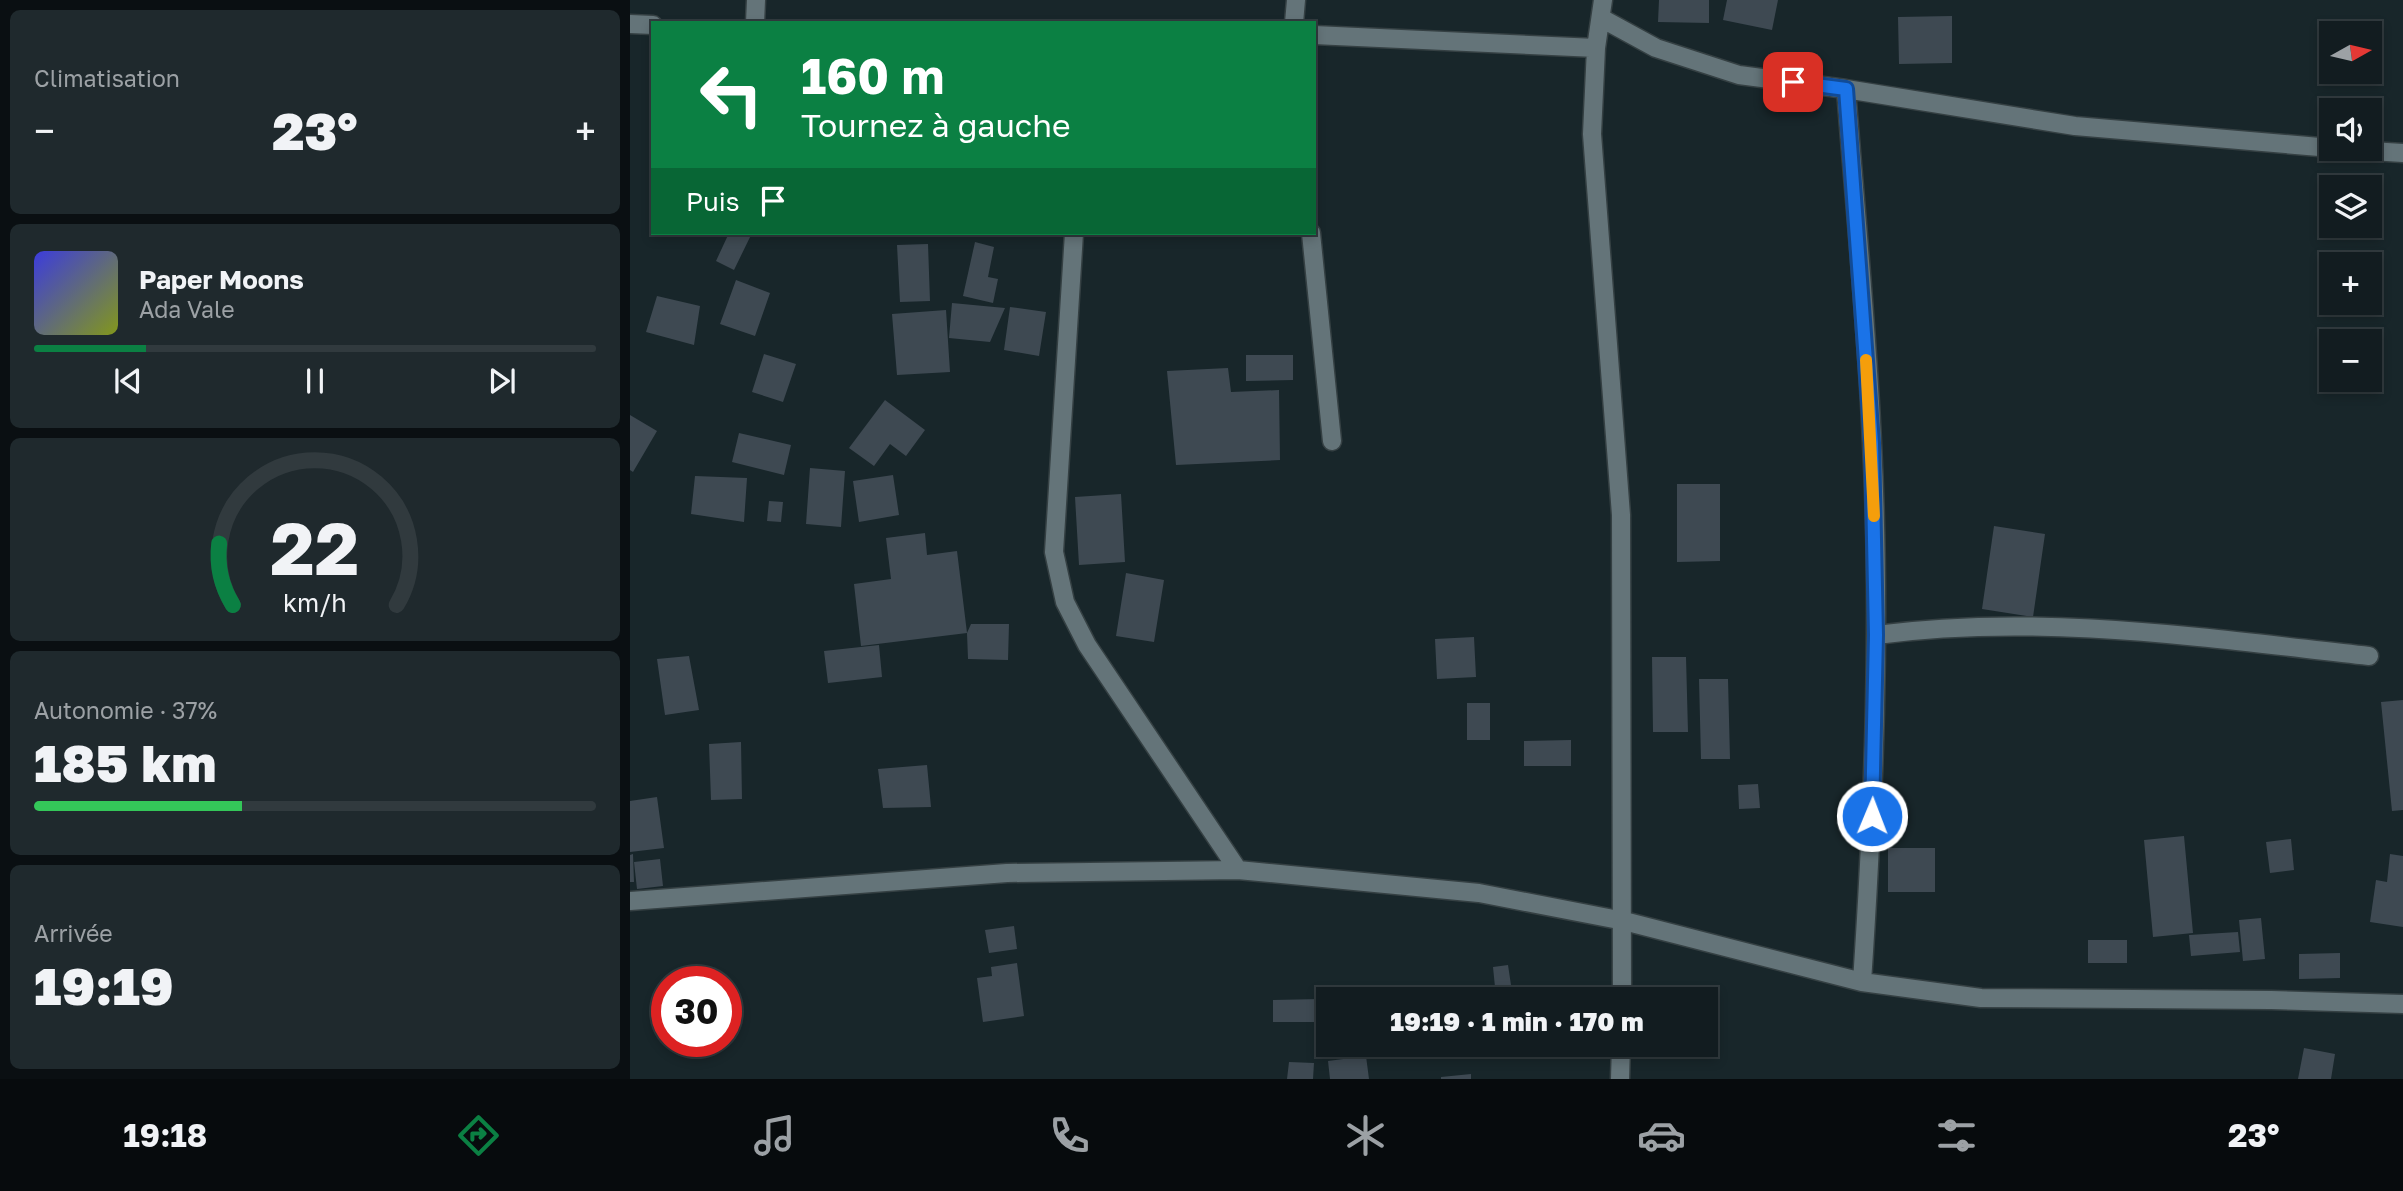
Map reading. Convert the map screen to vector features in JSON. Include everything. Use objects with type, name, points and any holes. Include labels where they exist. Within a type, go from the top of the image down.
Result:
[{"type":"street","points":[[755,21],[756,0]]},
{"type":"street","points":[[1294,21],[1296,0]]},
{"type":"street","points":[[1622,987],[1621,514],[1592,134],[1596,48],[1602,9],[1656,48],[1697,64],[1739,75],[1846,89],[2075,126],[2319,147]]},
{"type":"street","points":[[630,24],[651,25]]},
{"type":"street","points":[[1316,35],[1596,48]]},
{"type":"street","points":[[1846,89],[1872,443],[1876,635],[1871,842],[1862,982]]},
{"type":"street","points":[[2382,152],[2403,153]]},
{"type":"street","points":[[1074,235],[1054,552],[1065,602],[1087,645],[1238,870]]},
{"type":"street","points":[[1311,235],[1332,441]]},
{"type":"street","points":[[1876,635],[1942,626],[2087,628],[2142,631],[2369,656]]},
{"type":"street","points":[[630,901],[1007,873],[1238,870],[1479,893],[1624,921],[1862,982],[1981,998],[2271,1000],[2403,1004]]},
{"type":"street","points":[[1620,1079],[1621,1057]]},
{"type":"building","points":[[1659,0],[1709,0],[1709,23],[1658,22]]},
{"type":"building","points":[[1727,0],[1778,0],[1772,30],[1723,20]]},
{"type":"building","points":[[1952,16],[1952,63],[1899,64],[1898,17]]},
{"type":"building","points":[[728,235],[751,235],[734,270],[716,261]]},
{"type":"building","points":[[975,242],[994,247],[988,277],[998,279],[993,303],[963,296]]},
{"type":"building","points":[[928,244],[930,301],[900,302],[897,245]]},
{"type":"building","points":[[736,280],[770,293],[755,336],[720,324]]},
{"type":"building","points":[[657,296],[700,306],[694,345],[646,332]]},
{"type":"building","points":[[952,303],[1005,308],[990,342],[949,338]]},
{"type":"building","points":[[1010,307],[1046,312],[1039,356],[1004,350]]},
{"type":"building","points":[[946,310],[950,372],[897,375],[892,314]]},
{"type":"building","points":[[764,354],[796,364],[783,402],[752,392]]},
{"type":"building","points":[[1246,355],[1293,355],[1293,380],[1246,381]]},
{"type":"building","points":[[1228,368],[1231,392],[1279,390],[1280,460],[1176,465],[1167,371]]},
{"type":"building","points":[[885,400],[925,430],[906,456],[890,444],[874,466],[849,448]]},
{"type":"building","points":[[630,415],[657,431],[633,472],[630,470]]},
{"type":"building","points":[[739,433],[791,445],[784,475],[732,462]]},
{"type":"building","points":[[810,468],[845,471],[841,527],[806,524]]},
{"type":"building","points":[[893,475],[899,515],[859,522],[853,481]]},
{"type":"building","points":[[695,476],[747,478],[744,522],[691,514]]},
{"type":"building","points":[[1677,484],[1720,484],[1720,561],[1677,562]]},
{"type":"building","points":[[1121,494],[1125,562],[1079,565],[1075,497]]},
{"type":"building","points":[[769,501],[783,502],[781,522],[767,521]]},
{"type":"building","points":[[1994,526],[2045,534],[2033,617],[1982,609]]},
{"type":"building","points":[[925,533],[927,555],[957,551],[967,633],[861,646],[854,584],[891,579],[886,538]]},
{"type":"building","points":[[1126,573],[1164,580],[1154,642],[1116,636]]},
{"type":"building","points":[[971,624],[1009,624],[1008,660],[968,659],[967,633]]},
{"type":"building","points":[[1474,637],[1476,677],[1437,679],[1435,639]]},
{"type":"building","points":[[879,645],[882,677],[828,683],[824,651]]},
{"type":"building","points":[[689,656],[699,710],[665,715],[657,659]]},
{"type":"building","points":[[1652,657],[1686,657],[1688,732],[1653,732]]},
{"type":"building","points":[[1699,679],[1728,679],[1730,759],[1701,759]]},
{"type":"building","points":[[2403,700],[2403,810],[2392,811],[2381,702]]},
{"type":"building","points":[[1467,703],[1490,703],[1490,740],[1467,740]]},
{"type":"building","points":[[1571,740],[1571,766],[1524,766],[1524,741]]},
{"type":"building","points":[[741,742],[742,799],[711,800],[709,744]]},
{"type":"building","points":[[927,765],[931,807],[883,808],[878,769]]},
{"type":"building","points":[[1758,784],[1760,808],[1739,809],[1738,785]]},
{"type":"building","points":[[657,797],[664,848],[630,852],[630,801]]},
{"type":"building","points":[[2184,836],[2193,933],[2153,937],[2144,840]]},
{"type":"building","points":[[2291,839],[2294,870],[2270,873],[2266,842]]},
{"type":"building","points":[[1888,848],[1935,848],[1935,892],[1888,892]]},
{"type":"building","points":[[633,854],[634,882],[630,882],[630,855]]},
{"type":"building","points":[[2390,854],[2403,856],[2403,927],[2370,922],[2376,880],[2387,882]]},
{"type":"building","points":[[660,859],[663,886],[637,889],[634,862]]},
{"type":"building","points":[[2261,918],[2265,959],[2243,961],[2239,920]]},
{"type":"building","points":[[1014,926],[1017,949],[989,953],[985,930]]},
{"type":"building","points":[[2238,932],[2240,952],[2191,956],[2189,935]]},
{"type":"building","points":[[2088,940],[2127,940],[2127,963],[2088,963]]},
{"type":"building","points":[[2340,953],[2340,978],[2299,979],[2299,954]]},
{"type":"building","points":[[1017,963],[1024,1016],[983,1022],[977,978],[992,976],[991,967]]},
{"type":"building","points":[[1508,965],[1511,985],[1495,987],[1493,967]]},
{"type":"building","points":[[1316,999],[1316,1022],[1273,1022],[1273,1000]]},
{"type":"building","points":[[2304,1048],[2335,1054],[2331,1079],[2298,1079]]},
{"type":"building","points":[[1366,1057],[1369,1079],[1330,1079],[1328,1061]]},
{"type":"building","points":[[1289,1062],[1314,1063],[1313,1079],[1287,1079]]},
{"type":"building","points":[[1471,1074],[1471,1079],[1441,1079],[1441,1077]]},
{"type":"slow traffic","points":[[1866,360],[1874,516]]},
{"type":"route","points":[[1793,82],[1846,89],[1872,443],[1876,635],[1872,816]]}]
